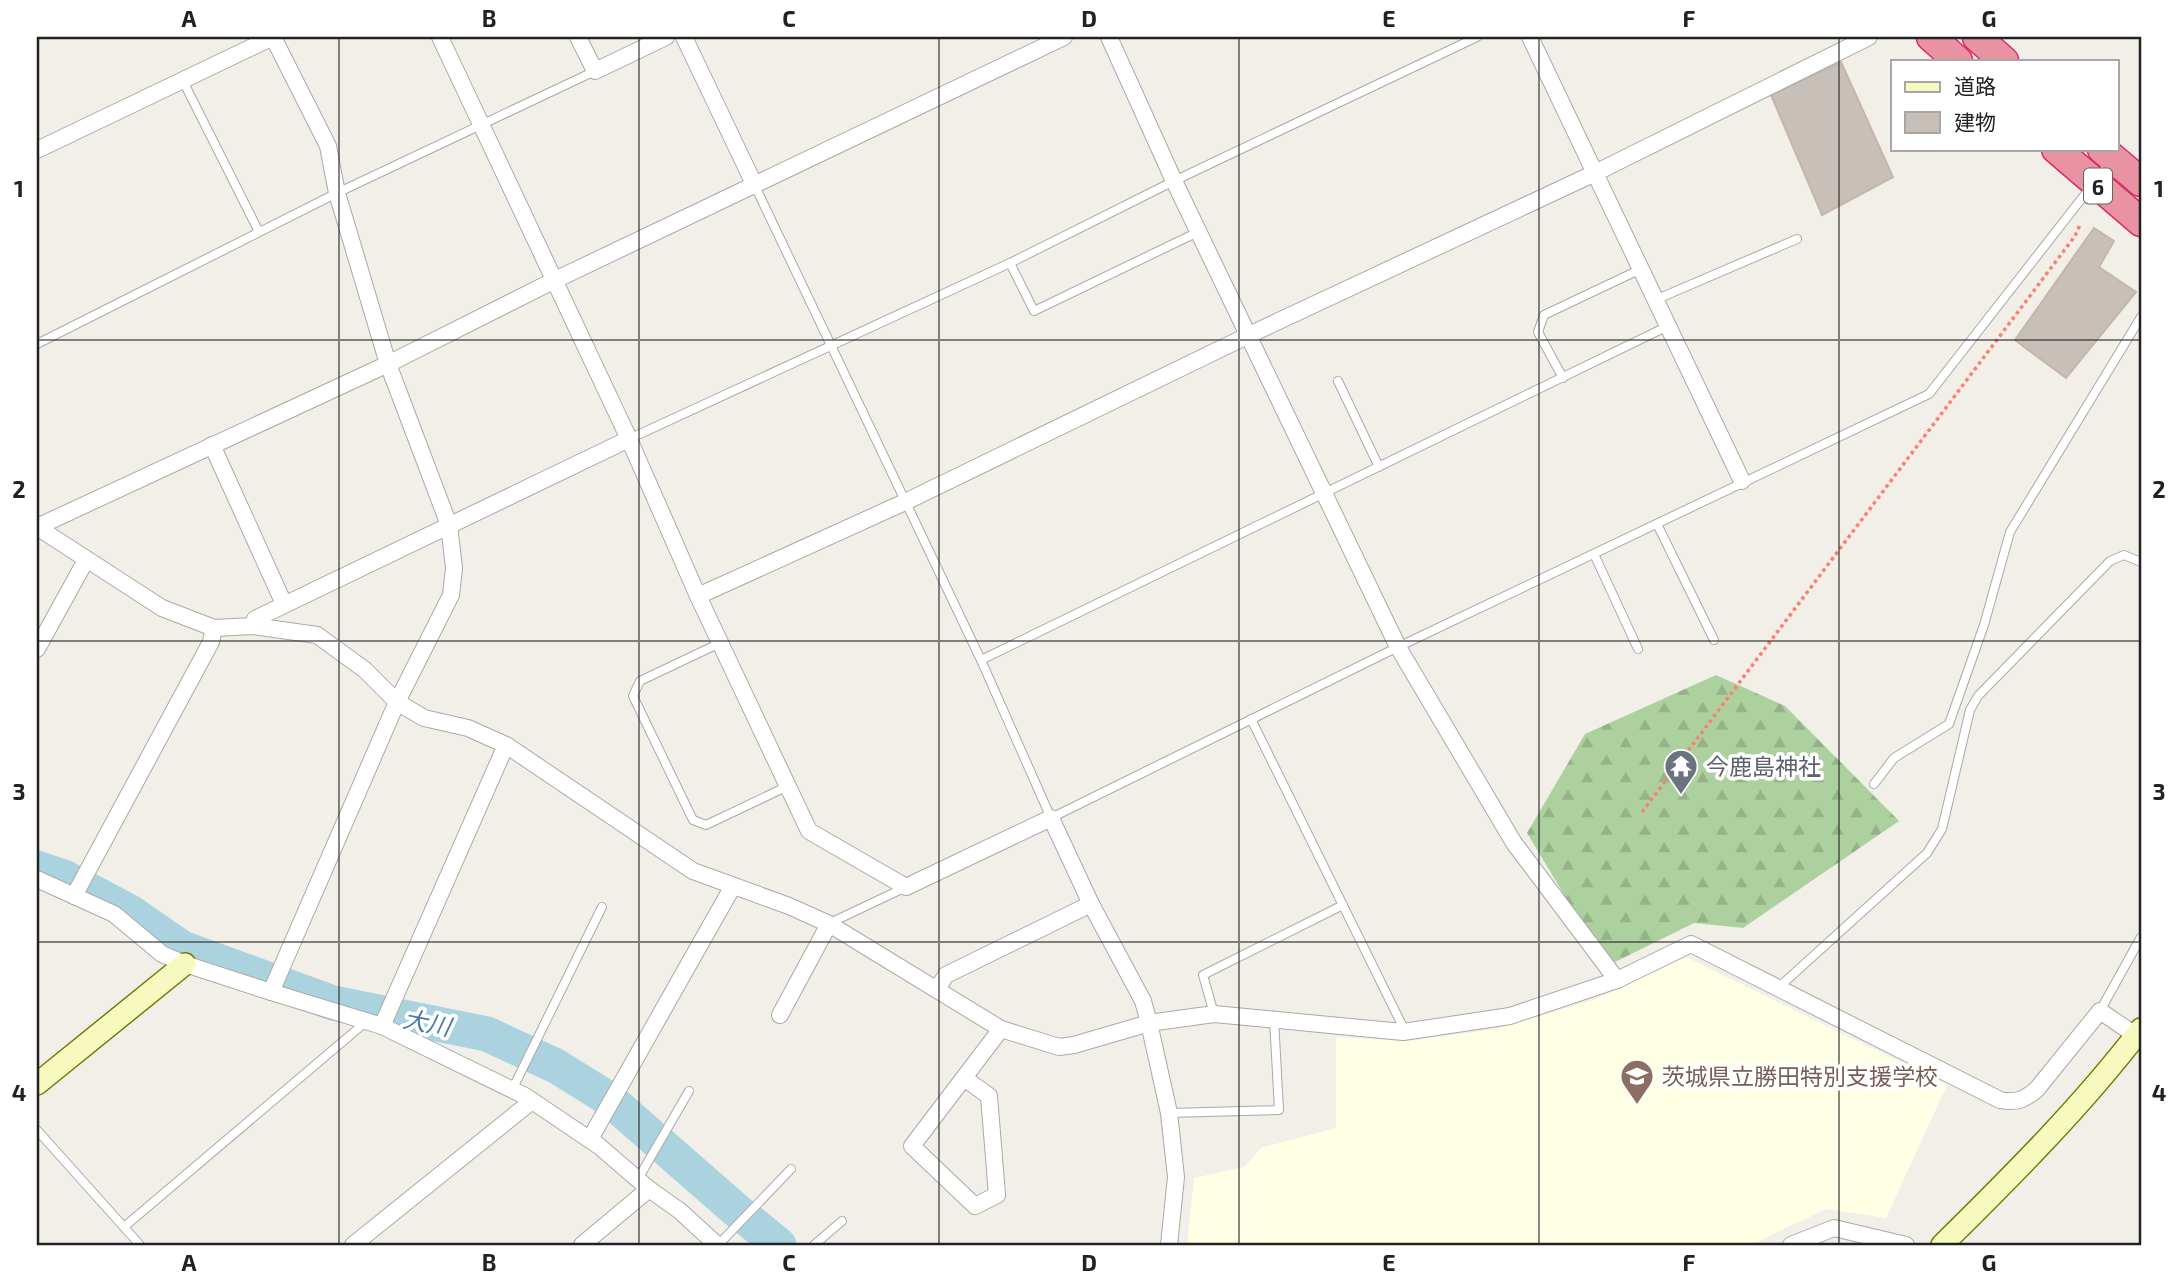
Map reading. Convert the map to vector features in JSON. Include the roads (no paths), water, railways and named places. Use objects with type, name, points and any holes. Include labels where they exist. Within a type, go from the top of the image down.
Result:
[{"type":"highway","points":[[1931,37],[1957,60]]},
{"type":"highway","points":[[1977,37],[2003,60]]},
{"type":"highway","name":"6","points":[[2057,150],[2141,222]]},
{"type":"highway","name":"6","points":[[2108,154],[2141,182]]},
{"type":"street","points":[[37,150],[273,37],[328,146],[337,193],[388,364],[449,525],[454,568],[451,595],[397,702],[271,992]]},
{"type":"street","points":[[440,37],[809,831],[906,887],[1051,818],[1091,904],[1143,1001],[1169,1113],[1176,1177],[1169,1245]]},
{"type":"street","points":[[578,37],[595,71],[666,37]]},
{"type":"street","points":[[684,37],[755,186]]},
{"type":"street","points":[[37,527],[388,364],[1065,37]]},
{"type":"street","points":[[1109,37],[1174,180],[1398,648],[1514,843],[1617,980]]},
{"type":"street","points":[[1530,37],[1742,481]]},
{"type":"street","points":[[698,596],[905,502],[1249,335],[1595,173],[1870,37]]},
{"type":"street","points":[[253,626],[255,619],[284,604],[629,439]]},
{"type":"street","points":[[212,445],[284,604]]},
{"type":"street","points":[[37,527],[162,608],[214,628],[253,626],[317,635],[365,670],[397,702],[424,718],[468,728],[506,745],[693,872],[789,906],[829,924],[1001,1030],[1059,1047],[1149,1023],[1214,1014],[1403,1032],[1510,1016],[1617,980],[1691,943],[2000,1100],[2013,1102],[2027,1098],[2100,1011],[2139,1035],[2033,1155],[1942,1245]]},
{"type":"street","points":[[37,649],[44,617],[86,561]]},
{"type":"street","points":[[74,896],[211,642],[214,628]]},
{"type":"street","points":[[375,1023],[506,745]]},
{"type":"street","points":[[37,878],[114,914],[162,954],[271,992],[375,1023],[512,1090],[590,1139],[718,1245]]},
{"type":"street","points":[[590,1139],[733,886]]},
{"type":"street","points":[[937,989],[946,975],[1091,904]]},
{"type":"street","points":[[780,1015],[829,924]]},
{"type":"street","points":[[37,1084],[185,964]]},
{"type":"street","points":[[964,1078],[989,1096],[997,1195],[975,1206],[912,1146],[964,1078],[1001,1030]]},
{"type":"street","points":[[354,1245],[532,1101]]},
{"type":"street","points":[[582,1245],[644,1184]]},
{"type":"street","points":[[1791,1245],[1834,1227],[1906,1245]]},
{"type":"lane","points":[[629,439],[1010,263],[1174,180],[1477,37]]},
{"type":"lane","points":[[37,344],[337,193],[595,71]]},
{"type":"lane","points":[[183,81],[259,232]]},
{"type":"lane","points":[[755,186],[981,660],[1051,818],[1742,481],[1929,394],[2094,182],[2108,154]]},
{"type":"lane","points":[[1010,263],[1034,311],[1199,232]]},
{"type":"lane","points":[[1655,300],[1797,239]]},
{"type":"lane","points":[[1563,378],[1538,332],[1544,315],[1641,269]]},
{"type":"lane","points":[[1874,784],[1894,758],[1949,724],[1984,625],[2010,532],[2141,317]]},
{"type":"lane","points":[[981,660],[1668,326]]},
{"type":"lane","points":[[1338,381],[1379,467]]},
{"type":"lane","points":[[1657,524],[1714,640]]},
{"type":"lane","points":[[1594,554],[1638,649]]},
{"type":"lane","points":[[1779,988],[1927,853],[1942,829],[1970,710],[1978,696],[2110,561],[2124,555],[2141,562]]},
{"type":"lane","points":[[720,643],[640,681],[633,696],[693,820],[706,825],[788,786]]},
{"type":"lane","points":[[1251,719],[1402,1025],[1403,1032]]},
{"type":"lane","points":[[829,924],[906,887]]},
{"type":"lane","points":[[1214,1014],[1203,975],[1343,905]]},
{"type":"lane","points":[[512,1090],[602,907]]},
{"type":"lane","points":[[2100,1011],[2141,937]]},
{"type":"lane","points":[[1169,1113],[1279,1110],[1274,1019]]},
{"type":"lane","points":[[124,1227],[375,1023]]},
{"type":"lane","points":[[644,1184],[689,1091]]},
{"type":"lane","points":[[37,1130],[140,1245]]},
{"type":"lane","points":[[718,1245],[791,1169]]},
{"type":"lane","points":[[814,1245],[842,1221]]},
{"type":"waterway","name":"大川","points":[[37,868],[64,877],[130,912],[182,948],[333,1003],[487,1034],[556,1066],[609,1099],[779,1245]]},
{"type":"place","name":"今鹿島神社","points":[[1681,796]]},
{"type":"place","name":"茨城県立勝田特別支援学校","points":[[1637,1106]]}]
